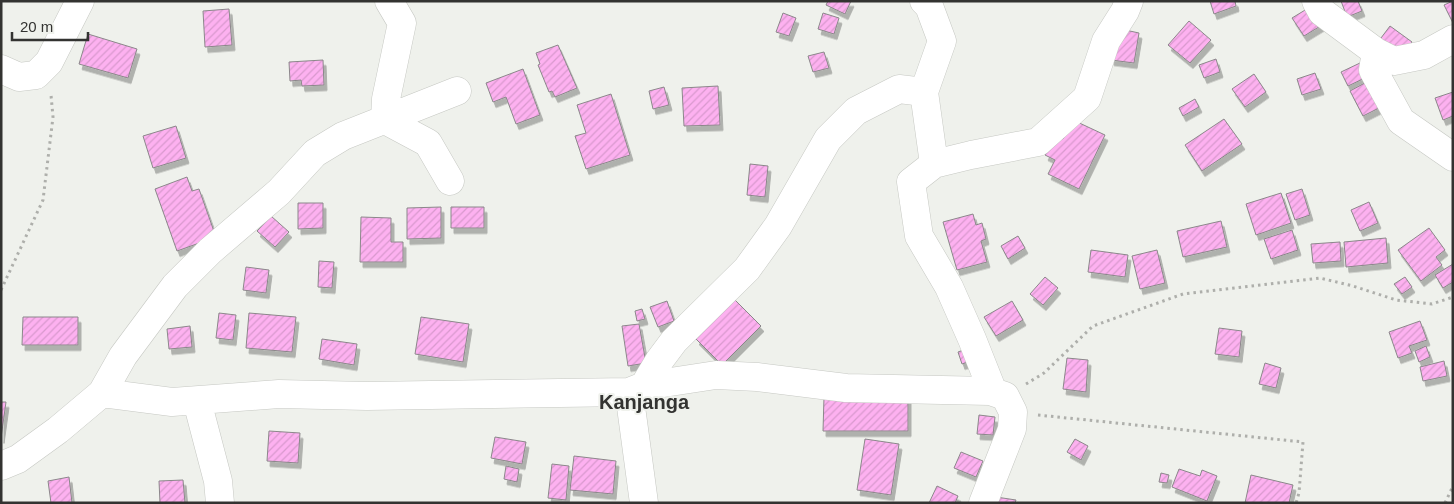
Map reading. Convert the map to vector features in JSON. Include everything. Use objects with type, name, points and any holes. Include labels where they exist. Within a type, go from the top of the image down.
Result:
[{"type":"street","points":[[1,70],[18,77],[36,75],[49,62],[80,1]]},
{"type":"street","points":[[385,120],[386,100],[402,23],[389,1]]},
{"type":"street","points":[[924,1],[929,6],[942,41],[924,92],[934,164]]},
{"type":"street","points":[[983,503],[1012,429],[1004,400],[949,287],[919,236],[910,182],[934,164],[1038,142],[1087,98],[1106,41],[1125,11],[1129,1]]},
{"type":"street","points":[[1316,1],[1322,12],[1376,52],[1394,61],[1424,55],[1453,39]]},
{"type":"street","points":[[1376,52],[1373,70],[1401,121],[1453,157]]},
{"type":"street","points":[[644,503],[637,389],[674,341],[747,269],[778,226],[828,139],[856,111],[899,89],[924,92]]},
{"type":"street","points":[[1,466],[18,459],[58,430],[102,393],[123,356],[175,286],[210,251],[279,192],[315,153],[343,136],[457,91]]},
{"type":"street","points":[[385,120],[428,143],[450,181]]},
{"type":"street","points":[[102,393],[172,402],[279,394],[367,396],[637,389],[716,375],[757,377],[846,388],[1004,400]]},
{"type":"street","points":[[196,401],[218,481],[220,503]]},
{"type":"path","points":[[1,290],[43,200],[53,117],[49,62]]},
{"type":"path","points":[[1004,400],[1044,373],[1093,326],[1183,294],[1320,278],[1354,286],[1396,300],[1432,304],[1453,297]]},
{"type":"path","points":[[1004,400],[1303,442],[1299,494],[1296,503]]},
{"type":"path","points":[[1444,503],[1453,486]]},
{"type":"building","points":[[828,1],[851,1],[845,14],[826,5]]},
{"type":"building","points":[[1210,1],[1235,1],[1236,6],[1214,14]]},
{"type":"building","points":[[1341,1],[1358,1],[1362,11],[1347,17]]},
{"type":"building","points":[[1453,1],[1453,23],[1444,5]]},
{"type":"building","points":[[1315,4],[1327,22],[1304,36],[1292,18]]},
{"type":"building","points":[[229,9],[232,45],[205,47],[203,11]]},
{"type":"building","points":[[783,13],[796,18],[789,36],[776,32]]},
{"type":"building","points":[[823,13],[839,18],[834,34],[818,29]]},
{"type":"building","points":[[1189,21],[1211,40],[1190,63],[1168,45]]},
{"type":"building","points":[[1390,26],[1412,42],[1399,58],[1378,42]]},
{"type":"building","points":[[1116,28],[1139,33],[1134,63],[1111,60]]},
{"type":"building","points":[[88,34],[137,49],[128,78],[79,64]]},
{"type":"building","points":[[558,45],[577,88],[555,97],[552,91],[549,92],[538,65],[540,64],[536,53]]},
{"type":"building","points":[[824,52],[829,68],[813,72],[808,56]]},
{"type":"building","points":[[1216,59],[1220,72],[1204,78],[1199,65]]},
{"type":"building","points":[[323,60],[324,85],[302,86],[301,80],[290,81],[289,62]]},
{"type":"building","points":[[1360,63],[1367,77],[1348,86],[1341,72]]},
{"type":"building","points":[[523,69],[540,115],[516,124],[506,97],[493,102],[486,83]]},
{"type":"building","points":[[1315,73],[1321,89],[1302,95],[1297,79]]},
{"type":"building","points":[[1254,74],[1266,92],[1245,107],[1232,89]]},
{"type":"building","points":[[1374,78],[1387,104],[1363,116],[1350,91]]},
{"type":"building","points":[[718,86],[720,125],[684,126],[682,88]]},
{"type":"building","points":[[664,87],[669,105],[653,109],[649,91]]},
{"type":"building","points":[[1453,92],[1453,116],[1443,120],[1435,98]]},
{"type":"building","points":[[611,94],[630,155],[586,169],[575,136],[586,133],[577,105]]},
{"type":"building","points":[[1195,99],[1199,107],[1183,116],[1179,108]]},
{"type":"building","points":[[1224,119],[1242,144],[1202,171],[1185,145]]},
{"type":"building","points":[[1073,120],[1105,135],[1079,189],[1048,174],[1055,160],[1045,155],[1055,135],[1063,139]]},
{"type":"building","points":[[176,126],[186,158],[153,168],[143,136]]},
{"type":"building","points":[[750,164],[768,166],[765,197],[747,195]]},
{"type":"building","points":[[187,177],[192,191],[199,189],[216,237],[177,251],[155,189]]},
{"type":"building","points":[[1302,189],[1310,215],[1295,220],[1286,194]]},
{"type":"building","points":[[1281,193],[1291,223],[1256,235],[1246,204]]},
{"type":"building","points":[[1369,202],[1378,223],[1360,231],[1351,210]]},
{"type":"building","points":[[298,203],[323,203],[323,228],[298,229]]},
{"type":"building","points":[[441,207],[441,238],[407,239],[407,208]]},
{"type":"building","points":[[451,207],[484,207],[484,228],[451,228]]},
{"type":"building","points":[[973,214],[976,225],[982,223],[986,239],[981,241],[987,262],[957,270],[943,222]]},
{"type":"building","points":[[271,216],[289,232],[275,247],[257,231]]},
{"type":"building","points":[[361,217],[391,218],[391,242],[403,242],[403,262],[360,262]]},
{"type":"building","points":[[1221,221],[1227,247],[1183,257],[1177,231]]},
{"type":"building","points":[[1429,228],[1445,250],[1436,257],[1442,265],[1421,281],[1398,250]]},
{"type":"building","points":[[1292,230],[1298,250],[1271,259],[1264,239]]},
{"type":"building","points":[[1018,236],[1025,248],[1008,259],[1001,246]]},
{"type":"building","points":[[1386,238],[1388,263],[1346,267],[1344,242]]},
{"type":"building","points":[[1340,242],[1341,261],[1313,263],[1311,244]]},
{"type":"building","points":[[1091,250],[1128,255],[1125,277],[1088,272]]},
{"type":"building","points":[[1157,250],[1165,283],[1140,289],[1132,256]]},
{"type":"building","points":[[319,261],[334,262],[332,288],[318,287]]},
{"type":"building","points":[[1453,264],[1453,282],[1443,288],[1435,275]]},
{"type":"building","points":[[246,267],[269,270],[266,293],[243,290]]},
{"type":"building","points":[[1045,277],[1058,288],[1043,305],[1030,294]]},
{"type":"building","points":[[1405,277],[1412,287],[1402,294],[1394,284]]},
{"type":"building","points":[[735,300],[761,326],[722,365],[696,339]]},
{"type":"building","points":[[667,301],[674,321],[658,327],[650,307]]},
{"type":"building","points":[[1012,301],[1023,320],[996,336],[984,317]]},
{"type":"building","points":[[642,309],[645,319],[637,321],[635,311]]},
{"type":"building","points":[[219,313],[236,315],[233,340],[216,338]]},
{"type":"building","points":[[249,313],[296,317],[292,352],[246,348]]},
{"type":"building","points":[[23,317],[78,317],[78,345],[22,345]]},
{"type":"building","points":[[421,317],[469,324],[463,362],[415,354]]},
{"type":"building","points":[[1420,321],[1427,340],[1409,346],[1412,353],[1398,358],[1389,332]]},
{"type":"building","points":[[639,324],[646,363],[628,366],[622,326]]},
{"type":"building","points":[[190,326],[192,347],[169,349],[167,329]]},
{"type":"building","points":[[1219,328],[1242,331],[1239,357],[1215,354]]},
{"type":"building","points":[[322,339],[357,344],[354,365],[319,359]]},
{"type":"building","points":[[1426,346],[1430,357],[1419,362],[1415,351]]},
{"type":"building","points":[[966,349],[971,361],[962,364],[958,352]]},
{"type":"building","points":[[1067,358],[1088,360],[1086,392],[1063,389]]},
{"type":"building","points":[[1444,361],[1447,376],[1423,381],[1420,367]]},
{"type":"building","points":[[1265,363],[1281,368],[1276,388],[1259,384]]},
{"type":"building","points":[[824,397],[908,397],[908,431],[823,431]]},
{"type":"building","points":[[1,402],[6,402],[1,438]]},
{"type":"building","points":[[979,415],[995,417],[993,435],[977,434]]},
{"type":"building","points":[[269,431],[300,433],[298,463],[267,461]]},
{"type":"building","points":[[495,437],[526,442],[522,464],[491,458]]},
{"type":"building","points":[[865,439],[899,444],[891,495],[857,490]]},
{"type":"building","points":[[1075,439],[1088,446],[1081,460],[1067,452]]},
{"type":"building","points":[[961,452],[983,461],[976,477],[954,468]]},
{"type":"building","points":[[574,456],[616,461],[613,494],[570,490]]},
{"type":"building","points":[[552,464],[569,466],[566,500],[548,498]]},
{"type":"building","points":[[506,466],[519,469],[517,482],[504,479]]},
{"type":"building","points":[[1179,469],[1200,476],[1202,470],[1217,476],[1207,501],[1172,487]]},
{"type":"building","points":[[1161,473],[1169,475],[1167,483],[1159,482]]},
{"type":"building","points":[[1251,475],[1293,485],[1289,503],[1245,503]]},
{"type":"building","points":[[69,477],[72,503],[51,503],[48,481]]},
{"type":"building","points":[[183,480],[185,503],[160,503],[159,481]]},
{"type":"building","points":[[937,486],[958,496],[955,503],[929,503]]},
{"type":"building","points":[[996,497],[1016,500],[1015,503],[996,503]]},
{"type":"district","name":"Kanjanga","points":[[644,402]]}]
